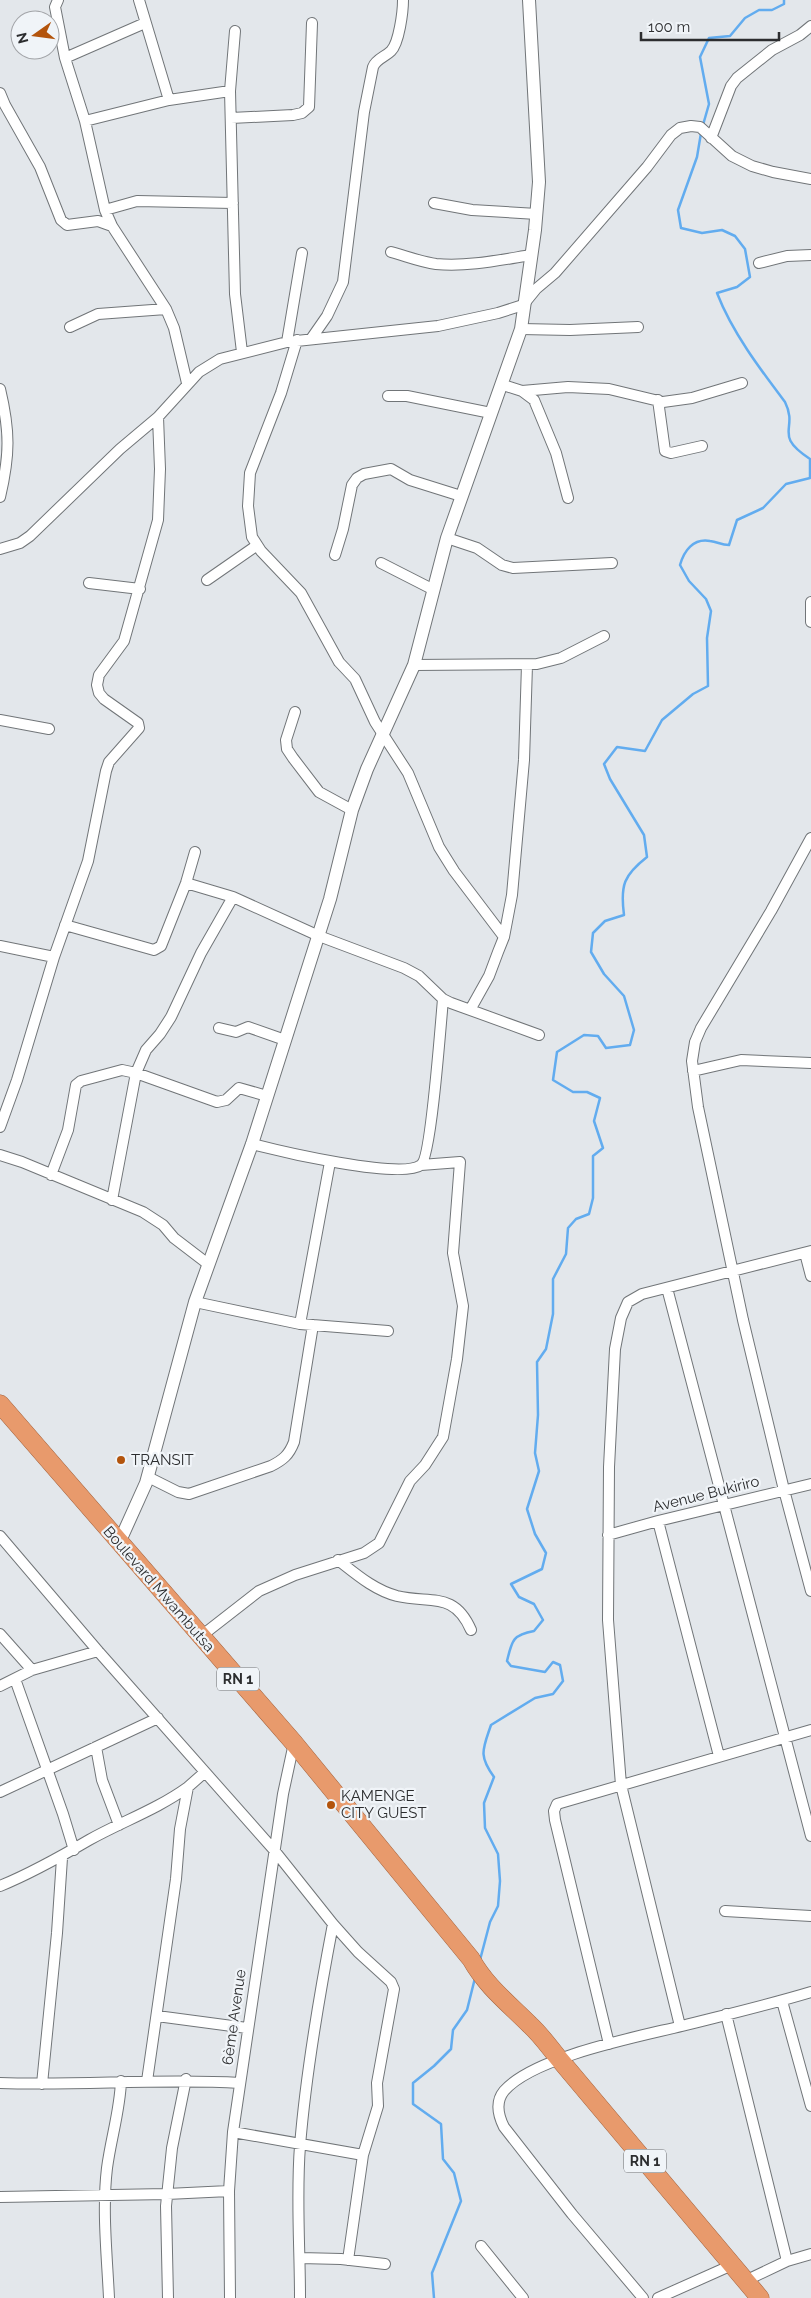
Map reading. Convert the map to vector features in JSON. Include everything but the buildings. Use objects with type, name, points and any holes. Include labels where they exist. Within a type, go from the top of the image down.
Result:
[{"type":"highway","name":"Boulevard Mwambutsa","points":[[0,1404],[200,1637],[294,1743],[471,1959],[483,1967],[505,1989],[530,2025],[760,2298]]},
{"type":"street","points":[[57,0],[55,7],[65,58],[85,121],[105,210],[112,226],[166,309],[174,328],[187,383]]},
{"type":"street","points":[[139,0],[168,100]]},
{"type":"street","points":[[311,339],[327,316],[343,282],[364,112],[373,67],[374,64],[391,51],[395,44],[404,0]]},
{"type":"street","points":[[119,1543],[148,1477],[195,1302],[252,1144],[319,936],[352,810],[382,734],[414,664],[447,538],[491,413],[503,385],[521,329],[536,214],[539,166],[529,0]]},
{"type":"street","points":[[65,58],[145,23]]},
{"type":"street","points":[[232,118],[293,115],[302,113],[309,107],[312,23]]},
{"type":"street","points":[[711,138],[731,86],[737,78],[772,50],[800,35],[811,26]]},
{"type":"street","points":[[235,31],[230,91],[236,311],[242,352]]},
{"type":"street","points":[[85,121],[168,100],[230,91]]},
{"type":"street","points":[[0,92],[5,105],[40,167],[61,220],[67,225],[98,221],[112,226]]},
{"type":"street","points":[[0,549],[20,543],[30,536],[120,449],[158,417],[198,372],[220,359],[292,341],[438,326],[498,313],[523,305],[568,259],[647,167],[671,135],[685,127],[700,128],[732,156],[752,166],[811,179]]},
{"type":"street","points":[[105,210],[137,201],[233,203]]},
{"type":"street","points":[[434,203],[472,210],[536,214]]},
{"type":"street","points":[[390,252],[426,262],[444,264],[468,264],[531,256]]},
{"type":"street","points":[[302,254],[292,341],[281,393],[250,473],[250,524],[252,537],[256,546],[301,594],[339,662],[355,679],[382,734],[408,774],[439,847],[454,871],[504,936]]},
{"type":"street","points":[[759,263],[787,256],[811,255]]},
{"type":"street","points":[[70,327],[98,314],[166,309]]},
{"type":"street","points":[[521,329],[570,330],[638,327]]},
{"type":"street","points":[[522,391],[568,387],[609,389],[663,402],[692,398],[742,383]]},
{"type":"street","points":[[503,385],[522,391],[534,400],[556,453],[568,498]]},
{"type":"street","points":[[0,389],[6,413],[9,453],[0,496]]},
{"type":"street","points":[[388,396],[407,396],[491,413]]},
{"type":"street","points":[[658,400],[665,451],[671,453],[702,446]]},
{"type":"street","points":[[0,1127],[18,1080],[54,957],[88,861],[106,770],[109,762],[139,728],[134,718],[104,699],[99,693],[97,685],[99,675],[124,641],[158,520],[160,469],[158,417]]},
{"type":"street","points":[[335,555],[343,529],[352,485],[357,478],[364,474],[391,469],[410,480],[461,496]]},
{"type":"street","points":[[447,538],[477,548],[502,565],[513,568],[612,563]]},
{"type":"street","points":[[207,580],[256,546]]},
{"type":"street","points":[[382,563],[434,590]]},
{"type":"street","points":[[89,583],[140,589]]},
{"type":"street","points":[[811,602],[811,622]]},
{"type":"street","points":[[414,664],[527,665],[561,658],[604,636]]},
{"type":"street","points":[[470,1010],[489,976],[504,936],[512,895],[524,760],[527,665]]},
{"type":"street","points":[[295,712],[286,740],[287,749],[309,782],[319,792],[352,810]]},
{"type":"street","points":[[0,720],[49,729]]},
{"type":"street","points":[[811,838],[701,1028],[695,1042],[693,1071],[698,1107],[743,1320],[811,1592]]},
{"type":"street","points":[[65,925],[158,949],[161,946],[186,883],[195,852]]},
{"type":"street","points":[[186,883],[233,897],[319,936],[404,968],[420,976],[443,999],[539,1035]]},
{"type":"street","points":[[112,1200],[136,1073],[146,1050],[171,1017],[202,953],[233,897]]},
{"type":"street","points":[[0,946],[54,957]]},
{"type":"street","points":[[421,1164],[426,1158],[430,1128],[443,999]]},
{"type":"street","points":[[219,1028],[236,1032],[248,1027],[285,1040]]},
{"type":"street","points":[[693,1071],[742,1060],[811,1063]]},
{"type":"street","points":[[51,1175],[68,1130],[78,1082],[122,1070],[136,1073],[218,1102],[226,1100],[239,1088],[267,1096]]},
{"type":"street","points":[[200,1637],[259,1591],[295,1575],[364,1553],[379,1543],[410,1482],[443,1437],[457,1359],[463,1306],[453,1253],[460,1162],[421,1164],[413,1168],[393,1168],[330,1162],[252,1144]]},
{"type":"street","points":[[0,1155],[142,1212],[163,1225],[174,1238],[208,1264]]},
{"type":"street","points":[[300,1324],[330,1162]]},
{"type":"street","points":[[680,2026],[621,1785],[608,1630],[609,1467],[615,1359],[621,1318],[628,1302],[642,1294],[808,1252],[811,1276]]},
{"type":"street","points":[[667,1288],[811,1836]]},
{"type":"street","points":[[195,1302],[300,1324],[388,1331]]},
{"type":"street","points":[[148,1477],[178,1492],[189,1494],[272,1466],[283,1460],[290,1453],[294,1442],[313,1325]]},
{"type":"street","name":"Avenue Bukiriro","points":[[608,1535],[811,1484]]},
{"type":"street","points":[[658,1521],[719,1756]]},
{"type":"street","points":[[0,1536],[98,1651],[274,1850],[333,1924],[358,1952],[391,1982],[394,1989],[377,2083],[378,2106],[363,2155],[348,2260]]},
{"type":"street","points":[[338,1560],[367,1582],[397,1596],[449,1604],[461,1611],[471,1630]]},
{"type":"street","points":[[0,1634],[32,1670]]},
{"type":"street","points":[[0,1686],[32,1670],[98,1651]]},
{"type":"street","points":[[16,1679],[74,1850]]},
{"type":"street","points":[[0,1792],[158,1718]]},
{"type":"street","points":[[609,2044],[554,1811],[557,1804],[563,1800],[811,1730]]},
{"type":"street","name":"6ème Avenue","points":[[230,2298],[229,2191],[233,2132],[247,2028],[268,1904],[274,1850],[294,1743]]},
{"type":"street","points":[[96,1747],[102,1780],[119,1825]]},
{"type":"street","points":[[0,1886],[62,1858],[119,1825],[151,1811],[205,1772]]},
{"type":"street","points":[[147,2081],[176,1879],[180,1829],[188,1786]]},
{"type":"street","points":[[42,2084],[57,1933],[62,1858]]},
{"type":"street","points":[[725,1910],[811,1916]]},
{"type":"street","points":[[300,2298],[300,2145],[320,1990],[333,1924]]},
{"type":"street","points":[[643,2298],[572,2214],[504,2127],[499,2117],[498,2103],[505,2090],[530,2072],[609,2044],[811,1992]]},
{"type":"street","points":[[782,2000],[811,2106]]},
{"type":"street","points":[[726,2014],[787,2261]]},
{"type":"street","points":[[157,2016],[247,2028]]},
{"type":"street","points":[[0,2083],[42,2084],[186,2079],[240,2083]]},
{"type":"street","points":[[168,2298],[167,2194],[172,2148],[186,2079]]},
{"type":"street","points":[[109,2298],[105,2195],[107,2169],[121,2096],[121,2081]]},
{"type":"street","points":[[233,2132],[363,2155]]},
{"type":"street","points":[[0,2197],[229,2191]]},
{"type":"street","points":[[481,2246],[523,2298]]},
{"type":"street","points":[[745,2281],[787,2261],[811,2254]]},
{"type":"street","points":[[300,2258],[385,2264]]},
{"type":"street","points":[[658,2298],[732,2264]]},
{"type":"waterway","points":[[703,125],[709,104],[700,57],[709,38],[730,36],[745,18],[759,10],[772,10],[784,4],[784,0]]},
{"type":"waterway","points":[[480,1960],[490,1922],[498,1906],[500,1881],[498,1854],[485,1828],[484,1803],[494,1777],[484,1757],[484,1746],[491,1725],[535,1698],[553,1694],[563,1681],[560,1665],[553,1662],[545,1672],[511,1666],[507,1661],[514,1640],[521,1635],[534,1631],[543,1620],[534,1604],[519,1597],[511,1584],[542,1569],[546,1553],[535,1534],[527,1509],[539,1471],[535,1453],[538,1415],[537,1362],[546,1349],[553,1314],[553,1279],[566,1254],[568,1228],[576,1219],[589,1214],[593,1198],[593,1156],[603,1148],[594,1121],[600,1098],[587,1092],[573,1092],[553,1080],[557,1052],[584,1035],[598,1036],[606,1048],[630,1045],[634,1030],[624,996],[604,974],[591,952],[593,933],[605,921],[624,915],[623,888],[625,882],[633,869],[647,857],[644,835],[610,779],[604,764],[617,747],[645,751],[662,720],[693,694],[708,686],[707,638],[711,611],[706,599],[689,581],[680,565],[687,550],[694,544],[704,541],[729,545],[737,520],[763,508],[786,484],[810,478],[810,459],[799,451],[789,437],[789,411],[785,402],[756,363],[730,322],[717,293],[737,287],[750,277],[745,249],[735,236],[722,230],[702,233],[681,228],[678,210],[697,157],[701,133]]},
{"type":"waterway","points":[[434,2298],[432,2273],[461,2201],[454,2173],[443,2159],[441,2124],[413,2104],[413,2083],[451,2049],[453,2030],[467,2010],[475,1978]]},
{"type":"place","name":"TRANSIT","points":[[121,1460]]},
{"type":"place","name":"KAMENGE CITY GUEST","points":[[331,1805]]}]
